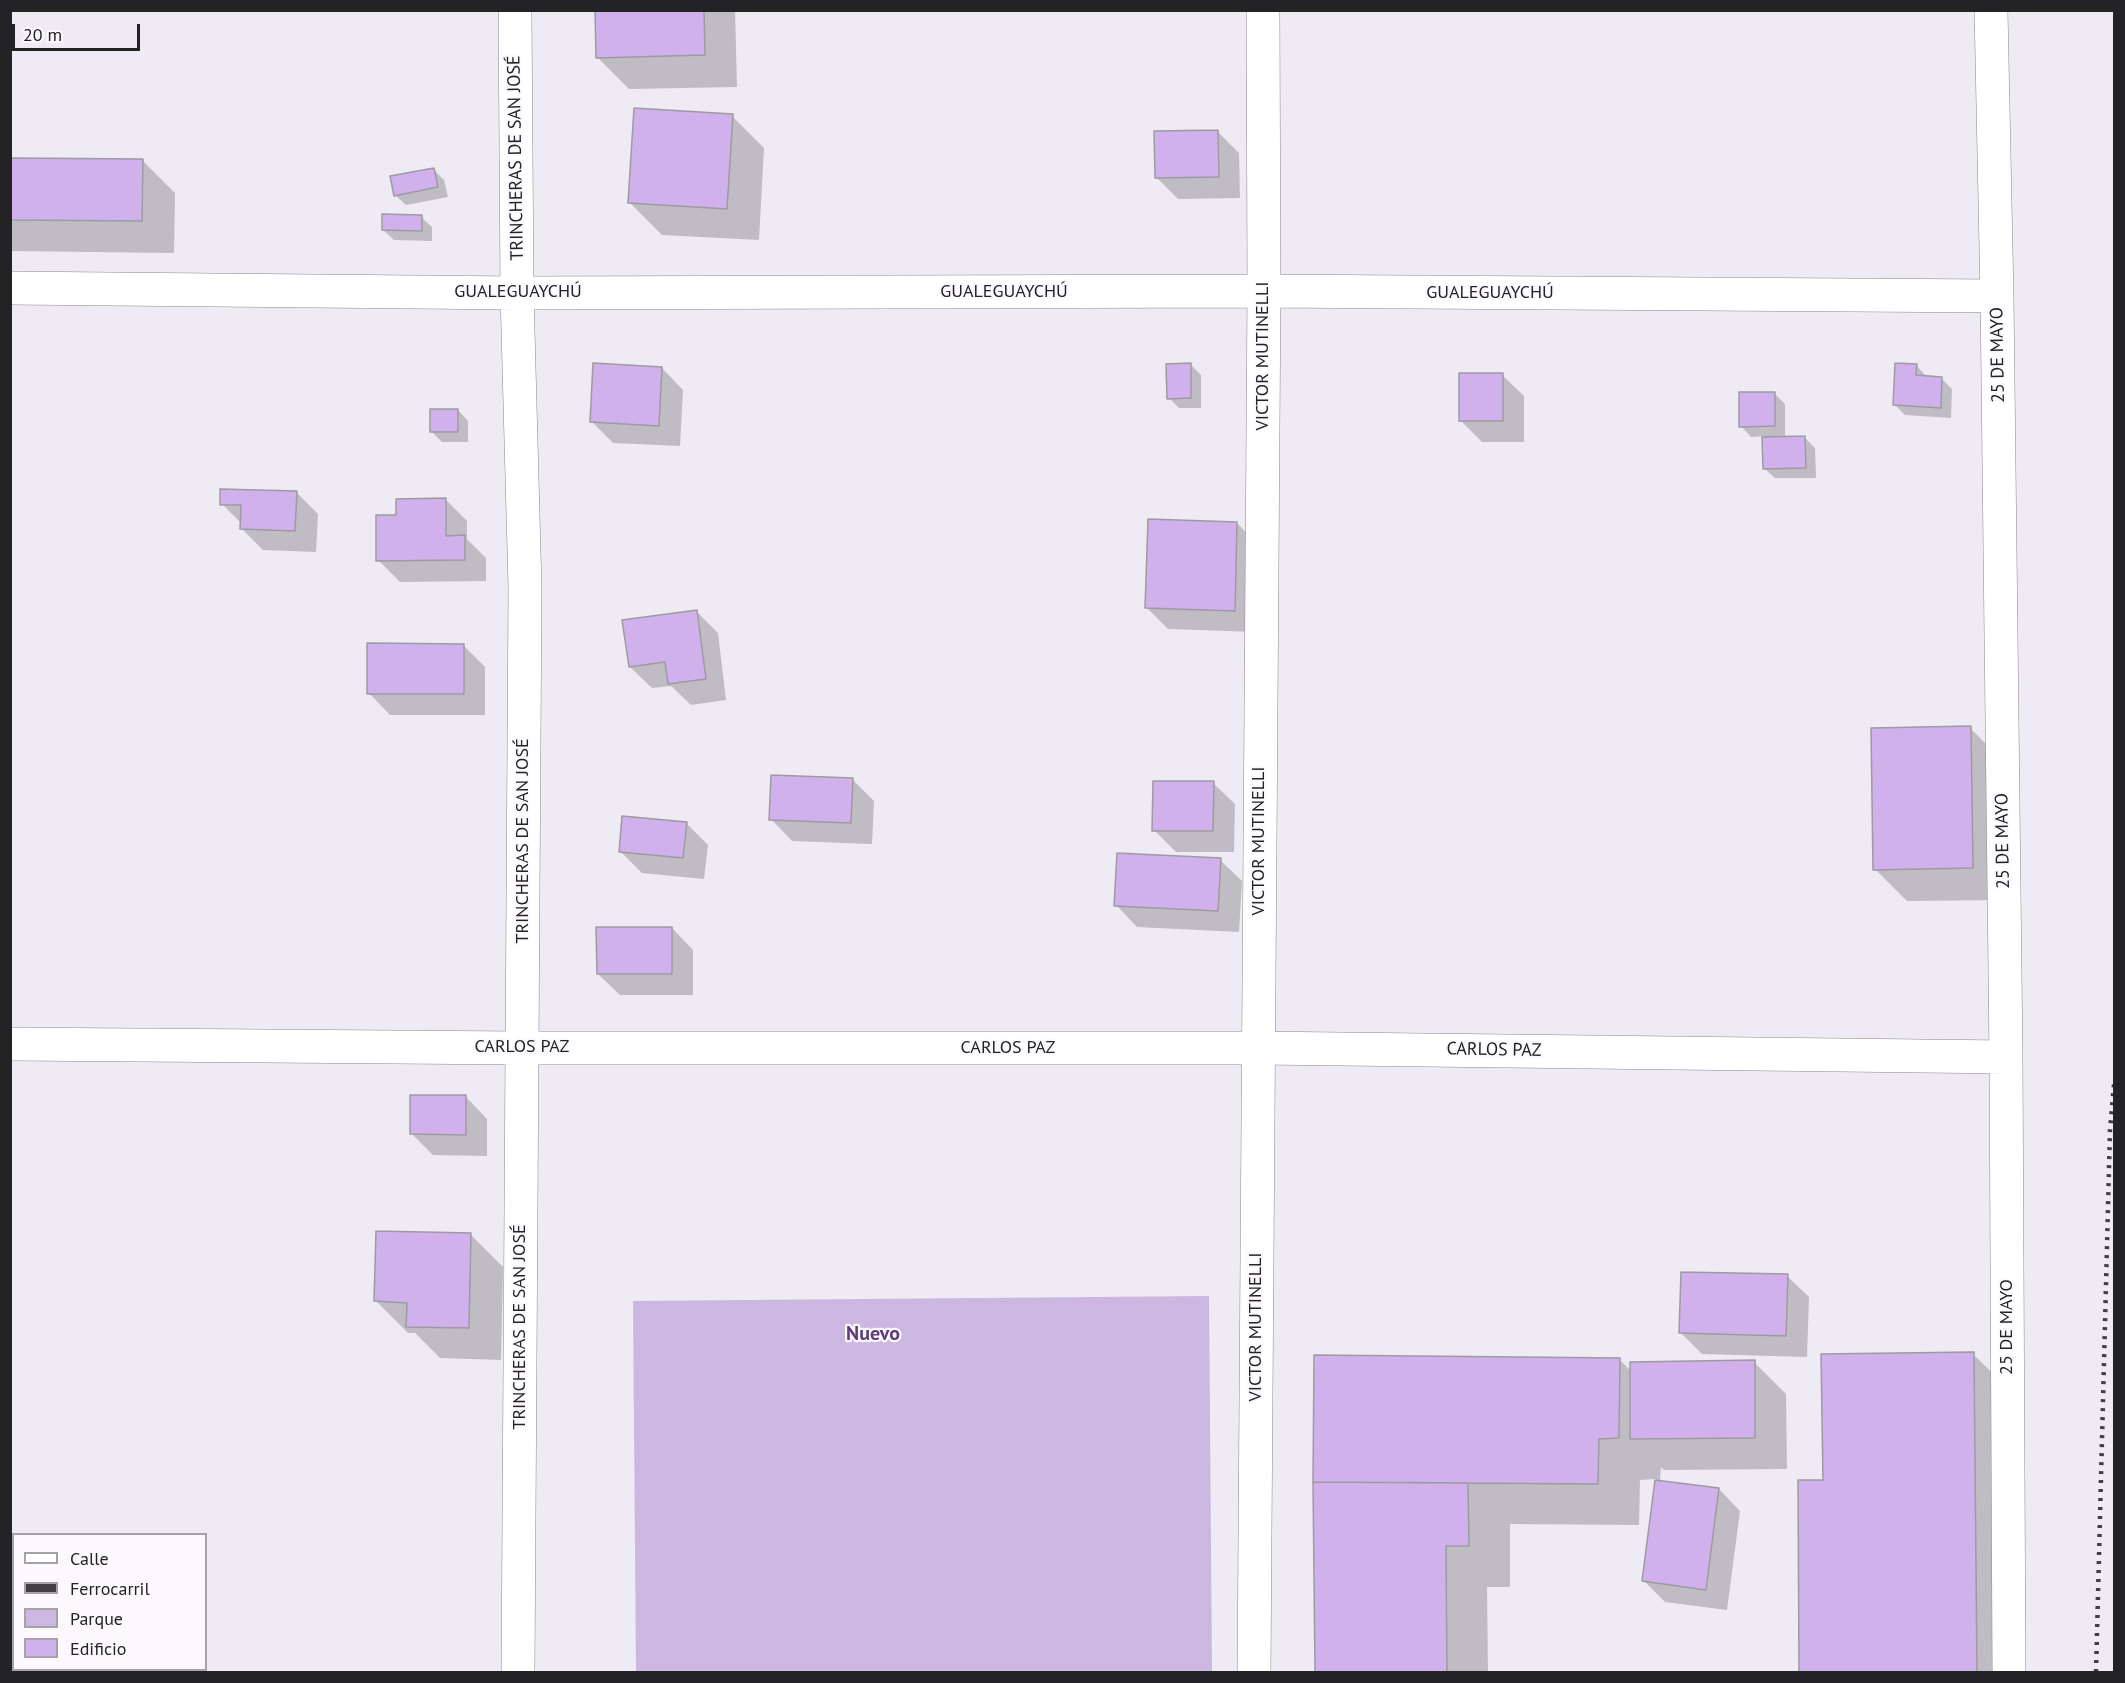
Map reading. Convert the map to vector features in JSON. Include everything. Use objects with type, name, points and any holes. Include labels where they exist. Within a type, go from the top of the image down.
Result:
[{"type":"street","name":"TRINCHERAS DE SAN JOSÉ","points":[[515,10],[518,293],[525,588],[518,1672]]},
{"type":"street","name":"VICTOR MUTINELLI","points":[[1254,1672],[1264,291],[1263,10]]},
{"type":"street","name":"25 DE MAYO","points":[[1990,10],[1997,296],[2006,1057],[2009,1672]]},
{"type":"street","name":"GUALEGUAYCHÚ","points":[[10,288],[518,293],[1264,291],[1997,296]]},
{"type":"street","name":"CARLOS PAZ","points":[[10,1044],[1258,1048],[2006,1057]]},
{"type":"green space","points":[[1209,1296],[1212,1672],[636,1672],[633,1301]]},
{"type":"building","points":[[595,10],[704,10],[705,55],[596,58]]},
{"type":"building","points":[[634,108],[733,114],[727,209],[628,203]]},
{"type":"building","points":[[1218,130],[1219,177],[1155,178],[1154,131]]},
{"type":"building","points":[[10,158],[143,159],[142,221],[10,220]]},
{"type":"building","points":[[434,168],[438,187],[394,196],[390,176]]},
{"type":"building","points":[[382,214],[422,215],[422,231],[382,230]]},
{"type":"building","points":[[593,363],[662,367],[659,426],[590,422]]},
{"type":"building","points":[[1191,363],[1191,398],[1167,399],[1166,364]]},
{"type":"building","points":[[1895,363],[1917,364],[1916,375],[1942,377],[1941,408],[1893,405]]},
{"type":"building","points":[[1459,373],[1503,373],[1503,421],[1459,421]]},
{"type":"building","points":[[1739,392],[1775,392],[1775,426],[1739,427]]},
{"type":"building","points":[[430,409],[458,409],[458,432],[430,432]]},
{"type":"building","points":[[1805,436],[1806,468],[1763,469],[1762,437]]},
{"type":"building","points":[[220,489],[297,491],[295,531],[240,529],[241,505],[220,505]]},
{"type":"building","points":[[446,498],[446,536],[465,535],[465,560],[376,561],[376,515],[396,515],[396,499]]},
{"type":"building","points":[[1148,519],[1237,522],[1235,611],[1145,608]]},
{"type":"building","points":[[697,610],[706,679],[668,684],[665,662],[629,667],[622,620]]},
{"type":"building","points":[[367,643],[464,644],[464,694],[367,694]]},
{"type":"building","points":[[1971,726],[1973,868],[1873,870],[1871,728]]},
{"type":"building","points":[[771,775],[853,778],[851,823],[769,820]]},
{"type":"building","points":[[1153,781],[1214,781],[1213,831],[1152,831]]},
{"type":"building","points":[[622,816],[687,822],[683,858],[619,852]]},
{"type":"building","points":[[1117,853],[1221,858],[1218,911],[1114,906]]},
{"type":"building","points":[[596,927],[672,927],[672,974],[597,974]]},
{"type":"building","points":[[410,1095],[466,1095],[466,1135],[410,1134]]},
{"type":"building","points":[[376,1231],[471,1233],[469,1328],[406,1327],[407,1303],[374,1301]]},
{"type":"building","points":[[1681,1272],[1788,1274],[1786,1336],[1679,1333]]},
{"type":"building","points":[[1974,1352],[1977,1672],[1799,1672],[1798,1480],[1823,1480],[1821,1354]]},
{"type":"building","points":[[1314,1355],[1620,1358],[1619,1438],[1599,1439],[1598,1484],[1313,1482]]},
{"type":"building","points":[[1755,1360],[1755,1438],[1630,1439],[1630,1362]]},
{"type":"building","points":[[1655,1480],[1719,1488],[1706,1590],[1642,1581]]},
{"type":"building","points":[[1313,1482],[1468,1483],[1469,1546],[1446,1546],[1447,1672],[1315,1672]]},
{"type":"railway","points":[[2096,1672],[2110,1130],[2114,1084]]},
{"type":"district","name":"Nuevo","points":[[873,1334]]}]
